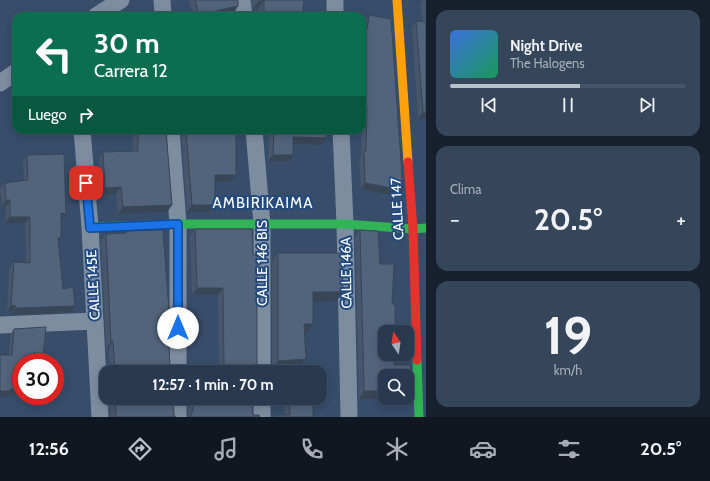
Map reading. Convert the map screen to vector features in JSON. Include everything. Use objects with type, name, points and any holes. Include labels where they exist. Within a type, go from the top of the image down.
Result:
[{"type":"street","points":[[102,12],[121,0]]},
{"type":"street","points":[[162,0],[163,12]]},
{"type":"street","points":[[242,0],[244,12]]},
{"type":"street","points":[[335,0],[335,12]]},
{"type":"street","name":"CALLE 147","points":[[397,0],[413,229],[419,417]]},
{"type":"street","points":[[0,83],[12,75]]},
{"type":"street","name":"CALLE 145E","points":[[82,134],[90,228],[100,417]]},
{"type":"street","points":[[171,134],[178,224],[178,365]]},
{"type":"street","name":"CALLE 146 BIS","points":[[254,134],[262,224],[262,365]]},
{"type":"street","name":"CALLE 146A","points":[[340,134],[345,224],[349,417]]},
{"type":"street","points":[[90,228],[178,224],[345,224],[413,229],[426,228]]},
{"type":"street","points":[[0,325],[95,321]]},
{"type":"street","points":[[178,405],[178,417]]},
{"type":"street","points":[[262,405],[262,417]]},
{"type":"building","points":[[195,0],[238,0],[238,6],[212,12],[198,12]]},
{"type":"building","points":[[264,0],[304,0],[303,12],[264,12]]},
{"type":"building","points":[[369,15],[391,19],[403,190],[365,183],[364,151],[366,151],[367,30]]},
{"type":"building","points":[[416,21],[426,22],[426,112],[423,112]]},
{"type":"building","points":[[138,134],[166,134],[172,205],[123,207],[121,187],[105,188],[103,152],[138,151]]},
{"type":"building","points":[[186,134],[236,134],[236,175],[215,175],[215,205],[192,205]]},
{"type":"building","points":[[274,134],[326,134],[326,138],[293,137],[293,155],[273,155]]},
{"type":"building","points":[[64,154],[66,214],[61,213],[61,238],[58,238],[63,289],[73,287],[75,306],[16,308],[16,306],[11,305],[14,262],[30,263],[30,217],[10,217],[10,200],[6,200],[5,183],[28,180],[27,155]]},
{"type":"building","points":[[195,229],[252,229],[253,255],[257,255],[257,364],[224,365],[223,288],[197,288]]},
{"type":"building","points":[[163,230],[169,311],[168,347],[170,365],[115,365],[113,341],[111,342],[106,234],[126,233],[126,231]]},
{"type":"building","points":[[360,230],[378,231],[380,264],[394,264],[392,304],[395,304],[395,325],[378,325],[378,361],[394,361],[394,365],[410,365],[410,369],[378,369],[378,391],[364,391]]},
{"type":"building","points":[[278,253],[342,253],[343,292],[313,292],[313,324],[304,324],[306,359],[278,361]]},
{"type":"building","points":[[46,327],[43,353],[12,353],[14,329]]},
{"type":"building","points":[[0,355],[12,355],[11,391],[0,391]]},
{"type":"building","points":[[115,405],[173,405],[174,415],[176,417],[116,417]]},
{"type":"building","points":[[193,405],[252,405],[253,415],[259,415],[260,417],[189,417],[193,410]]},
{"type":"building","points":[[290,405],[313,405],[313,417],[274,417],[276,415],[290,415]]},
{"type":"traffic: fast","points":[[90,227],[178,224],[345,224],[413,229],[426,228]]},
{"type":"traffic: fast","points":[[417,360],[419,417]]},
{"type":"traffic: slow","points":[[397,0],[408,162]]},
{"type":"traffic: jam","points":[[408,162],[413,229],[417,360]]},
{"type":"district","name":"AMBIRIKAIMA","points":[[263,203]]},
{"type":"route","points":[[86,183],[90,228],[178,224],[178,328]]}]
